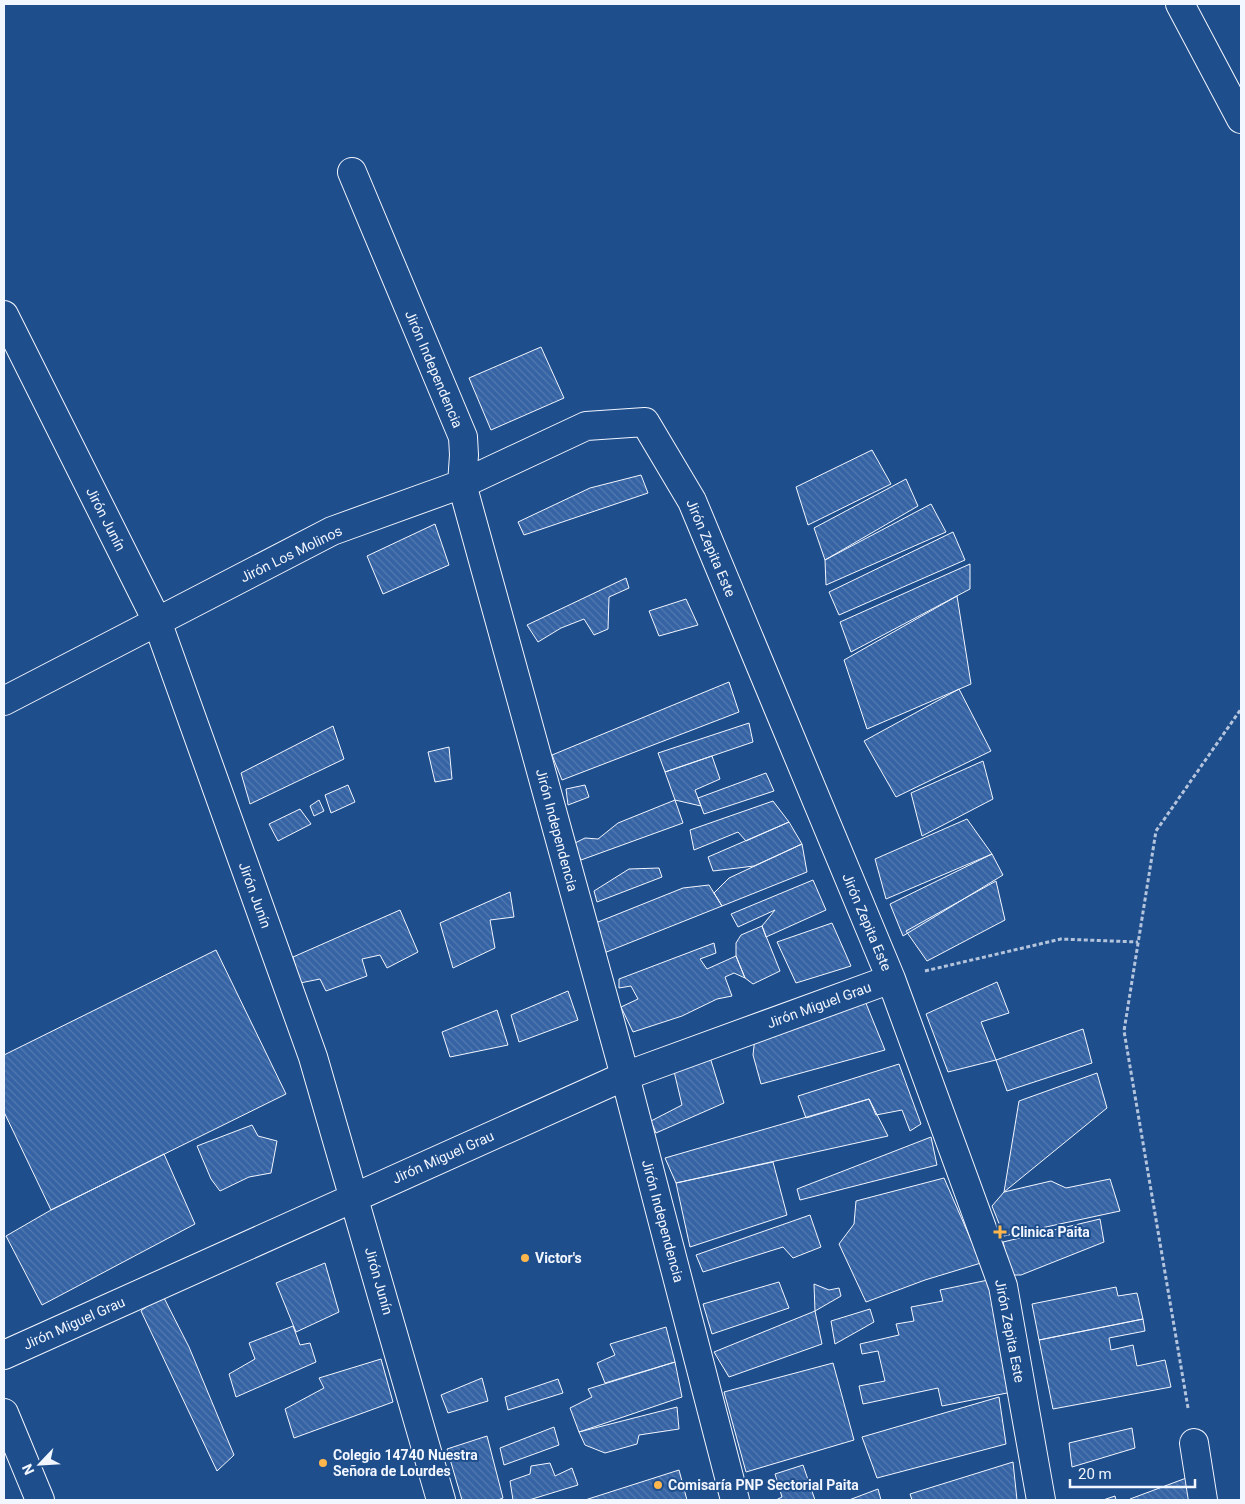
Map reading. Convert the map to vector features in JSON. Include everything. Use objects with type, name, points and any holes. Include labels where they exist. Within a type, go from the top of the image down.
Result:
[{"type":"street","points":[[1180,4],[1241,119]]},
{"type":"street","name":"Jirón Independencia","points":[[352,172],[463,437],[462,484],[625,1076],[735,1500]]},
{"type":"street","name":"Jirón Junín","points":[[4,315],[158,621],[313,1057],[442,1500]]},
{"type":"street","name":"Jirón Zepita Este","points":[[586,426],[645,422],[692,501],[891,979],[1004,1286],[1041,1500]]},
{"type":"street","name":"Jirón Los Molinos","points":[[4,700],[332,531],[462,484],[586,426]]},
{"type":"street","name":"Jirón Miguel Grau","points":[[4,1355],[625,1076],[891,979]]},
{"type":"street","points":[[4,1413],[40,1500]]},
{"type":"street","points":[[1194,1443],[1203,1500]]},
{"type":"path","points":[[1194,1443],[1124,1031],[1156,831],[1241,709]]},
{"type":"path","points":[[891,979],[1062,939],[1138,942]]},
{"type":"building","points":[[541,347],[564,398],[491,430],[469,378]]},
{"type":"building","points":[[872,450],[891,484],[808,525],[796,487]]},
{"type":"building","points":[[641,475],[648,493],[524,535],[518,522],[590,488]]},
{"type":"building","points":[[906,479],[918,506],[825,560],[814,528]]},
{"type":"building","points":[[931,504],[946,532],[826,585],[825,560]]},
{"type":"building","points":[[435,524],[449,565],[383,594],[367,556]]},
{"type":"building","points":[[953,532],[965,560],[839,615],[829,592]]},
{"type":"building","points":[[970,564],[970,589],[851,652],[840,622]]},
{"type":"building","points":[[626,578],[629,588],[609,597],[608,629],[594,635],[584,619],[561,628],[538,642],[527,625]]},
{"type":"building","points":[[957,596],[971,684],[867,729],[844,660]]},
{"type":"building","points":[[686,599],[698,625],[659,636],[649,611]]},
{"type":"building","points":[[729,682],[739,712],[562,780],[552,755]]},
{"type":"building","points":[[959,689],[991,751],[896,797],[864,741]]},
{"type":"building","points":[[749,723],[753,742],[665,772],[658,753]]},
{"type":"building","points":[[333,726],[344,759],[250,804],[241,773]]},
{"type":"building","points":[[449,747],[452,779],[435,782],[428,752]]},
{"type":"building","points":[[712,756],[720,779],[695,790],[701,806],[675,800],[665,772]]},
{"type":"building","points":[[983,761],[993,799],[922,836],[911,793]]},
{"type":"building","points":[[766,773],[774,791],[704,814],[698,798]]},
{"type":"building","points":[[348,785],[355,802],[331,813],[325,795]]},
{"type":"building","points":[[585,785],[589,797],[568,805],[566,789]]},
{"type":"building","points":[[319,800],[324,811],[314,816],[310,806]]},
{"type":"building","points":[[675,800],[683,823],[581,860],[573,844],[585,838],[598,839],[618,823]]},
{"type":"building","points":[[773,801],[789,822],[746,841],[738,832],[694,850],[690,830]]},
{"type":"building","points":[[300,809],[311,824],[278,841],[269,824]]},
{"type":"building","points":[[967,819],[992,854],[886,899],[875,859]]},
{"type":"building","points":[[789,822],[802,844],[754,866],[713,871],[708,857]]},
{"type":"building","points":[[802,844],[807,872],[722,906],[714,893],[729,878]]},
{"type":"building","points":[[992,854],[1003,875],[903,936],[890,904]]},
{"type":"building","points":[[659,868],[662,877],[597,902],[594,891],[629,869]]},
{"type":"building","points":[[813,880],[826,910],[766,937],[762,926],[775,910],[738,927],[731,914]]},
{"type":"building","points":[[996,881],[1005,920],[927,961],[906,931]]},
{"type":"building","points":[[709,885],[722,906],[604,953],[593,924],[683,888]]},
{"type":"building","points":[[510,892],[514,917],[490,920],[495,948],[453,968],[440,923]]},
{"type":"building","points":[[400,910],[418,952],[387,968],[380,955],[362,959],[367,976],[326,991],[320,979],[300,983],[293,957]]},
{"type":"building","points":[[832,923],[851,966],[796,983],[777,942]]},
{"type":"building","points":[[762,926],[780,971],[753,984],[745,978],[736,956],[736,943],[741,935]]},
{"type":"building","points":[[714,943],[716,953],[700,959],[707,969],[736,956],[745,978],[734,973],[725,977],[732,996],[717,999],[682,1016],[633,1032],[621,1007],[638,999],[631,986],[619,988],[619,979]]},
{"type":"building","points":[[216,950],[286,1094],[51,1210],[4,1112],[4,1055]]},
{"type":"building","points":[[997,982],[1009,1013],[981,1022],[996,1060],[948,1072],[926,1014]]},
{"type":"building","points":[[568,991],[578,1020],[519,1042],[511,1015]]},
{"type":"building","points":[[863,996],[885,1050],[761,1084],[753,1055],[755,1037]]},
{"type":"building","points":[[497,1010],[508,1045],[450,1057],[442,1032]]},
{"type":"building","points":[[1083,1029],[1092,1063],[1007,1091],[996,1060]]},
{"type":"building","points":[[709,1054],[724,1103],[656,1133],[651,1121],[682,1105],[673,1067]]},
{"type":"building","points":[[899,1064],[921,1124],[910,1131],[902,1110],[876,1115],[869,1099],[806,1118],[798,1096]]},
{"type":"building","points":[[1097,1073],[1107,1108],[1004,1192],[1019,1101]]},
{"type":"building","points":[[869,1099],[888,1136],[676,1183],[665,1158]]},
{"type":"building","points":[[252,1125],[258,1136],[277,1141],[271,1173],[249,1177],[220,1191],[211,1179],[197,1146]]},
{"type":"building","points":[[931,1137],[937,1165],[800,1200],[797,1189]]},
{"type":"building","points":[[164,1154],[195,1224],[42,1305],[6,1236],[51,1210]]},
{"type":"building","points":[[773,1162],[787,1215],[690,1247],[676,1183]]},
{"type":"building","points":[[944,1178],[981,1263],[925,1280],[866,1302],[839,1244],[854,1224],[856,1201]]},
{"type":"building","points":[[1110,1179],[1120,1211],[1004,1236],[992,1206],[1004,1192],[1051,1181],[1066,1188]]},
{"type":"building","points":[[810,1215],[821,1247],[793,1258],[783,1247],[703,1272],[696,1255]]},
{"type":"building","points":[[1100,1219],[1104,1242],[1021,1275],[1011,1275],[1003,1242]]},
{"type":"building","points":[[325,1263],[339,1312],[296,1332],[276,1283]]},
{"type":"building","points":[[993,1279],[1017,1391],[942,1406],[938,1388],[863,1404],[859,1386],[885,1381],[878,1351],[862,1354],[860,1344],[899,1335],[896,1324],[914,1321],[911,1307],[943,1301],[940,1290]]},
{"type":"building","points":[[779,1282],[789,1308],[712,1334],[703,1304]]},
{"type":"building","points":[[814,1284],[829,1290],[839,1288],[841,1296],[815,1311]]},
{"type":"building","points":[[1116,1287],[1118,1296],[1137,1293],[1143,1319],[1039,1340],[1032,1304]]},
{"type":"building","points":[[162,1294],[189,1347],[234,1455],[217,1471],[141,1311]]},
{"type":"building","points":[[870,1309],[874,1322],[835,1344],[831,1321]]},
{"type":"building","points":[[815,1311],[822,1344],[729,1377],[714,1352]]},
{"type":"building","points":[[1143,1319],[1145,1331],[1109,1338],[1111,1350],[1133,1345],[1137,1366],[1165,1360],[1171,1387],[1053,1409],[1039,1340]]},
{"type":"building","points":[[293,1326],[300,1345],[310,1343],[316,1362],[236,1397],[229,1374],[255,1359],[249,1343]]},
{"type":"building","points":[[666,1327],[675,1362],[605,1383],[597,1363],[615,1355],[610,1344]]},
{"type":"building","points":[[381,1359],[393,1402],[294,1438],[285,1409],[324,1388],[319,1378]]},
{"type":"building","points":[[675,1362],[682,1397],[579,1432],[570,1408],[592,1397],[588,1389]]},
{"type":"building","points":[[833,1363],[854,1440],[746,1472],[724,1392]]},
{"type":"building","points":[[482,1378],[488,1401],[448,1413],[441,1395]]},
{"type":"building","points":[[558,1379],[563,1393],[508,1410],[505,1397]]},
{"type":"building","points":[[999,1397],[1006,1444],[877,1478],[862,1437]]},
{"type":"building","points":[[677,1407],[679,1429],[639,1435],[637,1444],[605,1453],[585,1445],[579,1432]]},
{"type":"building","points":[[554,1427],[559,1445],[504,1465],[500,1448]]},
{"type":"building","points":[[1132,1428],[1135,1448],[1072,1467],[1069,1443]]},
{"type":"building","points":[[487,1436],[503,1498],[498,1500],[462,1500],[447,1449]]},
{"type":"building","points":[[1013,1462],[1017,1500],[912,1500],[910,1494]]},
{"type":"building","points":[[550,1463],[555,1476],[572,1468],[578,1485],[529,1500],[513,1500],[510,1481],[530,1474],[531,1466]]},
{"type":"building","points":[[803,1465],[815,1500],[776,1500],[782,1497],[775,1474]]},
{"type":"building","name":"Comisaría PNP Sectorial Paita","points":[[679,1470],[687,1500],[585,1500]]},
{"type":"building","points":[[1189,1477],[1194,1500],[1130,1500],[1130,1499]]},
{"type":"building","points":[[878,1489],[881,1500],[849,1500]]},
{"type":"building","points":[[1115,1496],[1116,1500],[1103,1500]]},
{"type":"place","name":"Clinica Paita","points":[[1000,1232]]},
{"type":"place","name":"Victor's","points":[[525,1258]]},
{"type":"place","name":"Colegio 14740 Nuestra Señora de Lourdes","points":[[323,1463]]},
{"type":"place","name":"Comisaría PNP Sectorial Paita","points":[[658,1485]]}]
